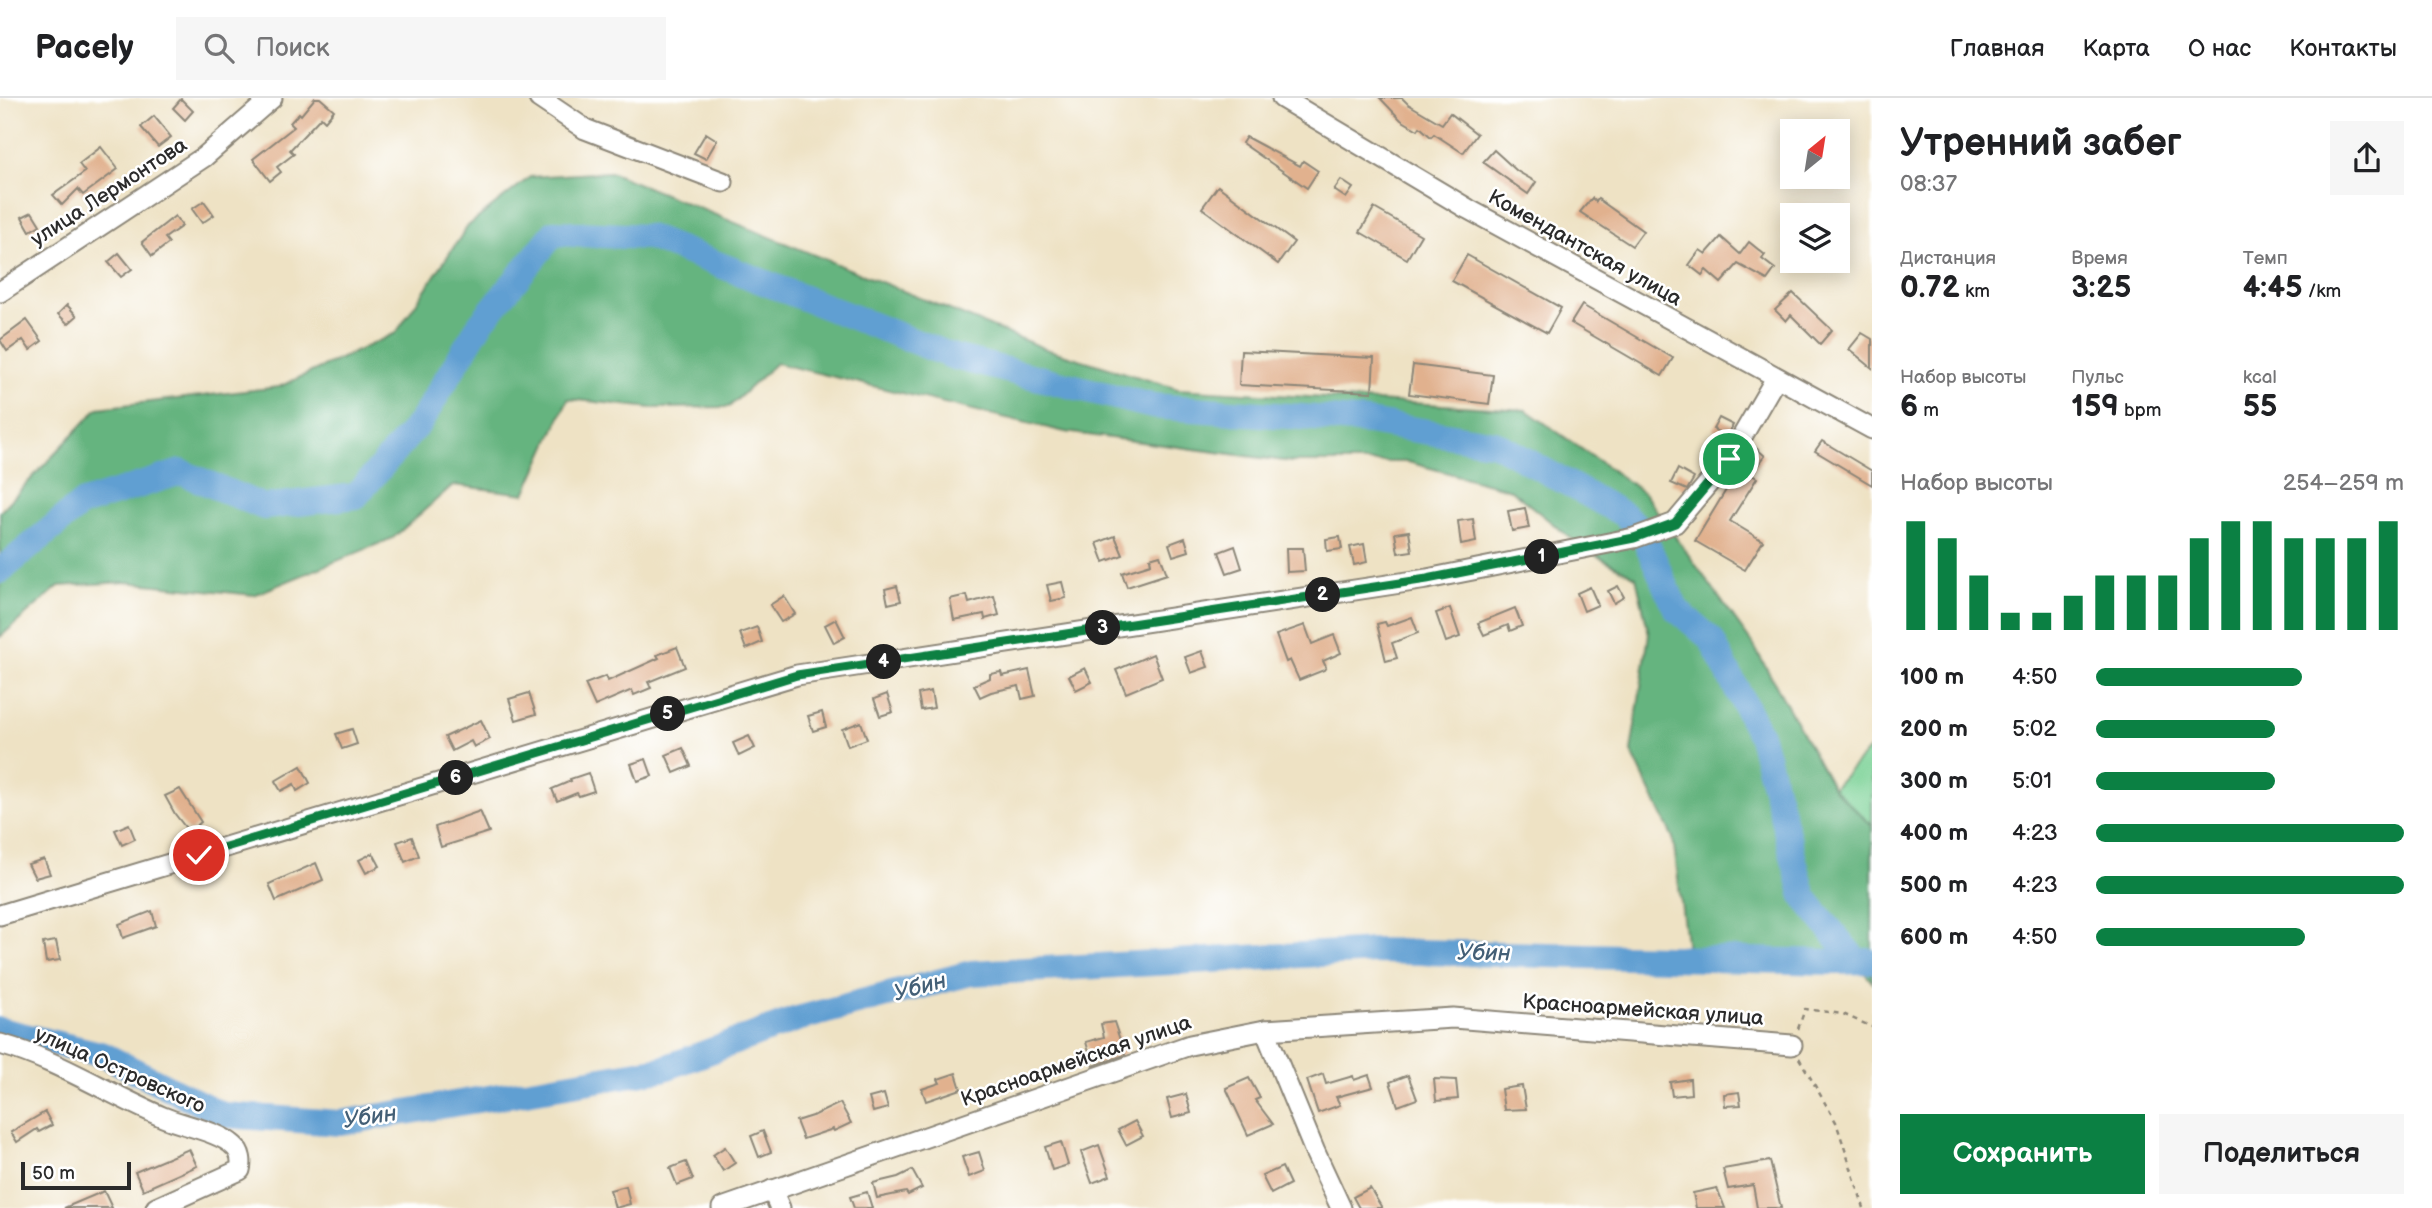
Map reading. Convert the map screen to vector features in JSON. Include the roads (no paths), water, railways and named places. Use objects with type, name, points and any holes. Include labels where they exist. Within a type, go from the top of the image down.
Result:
[{"type":"street","name":"улица Лермонтова","points":[[0,292],[204,157],[272,98]]},
{"type":"street","points":[[539,98],[561,103],[585,130],[723,182]]},
{"type":"street","name":"Комендантская улица","points":[[1282,98],[1468,209],[1872,429]]},
{"type":"street","points":[[0,915],[797,675],[1427,579],[1656,532],[1675,523],[1729,459],[1776,378]]},
{"type":"street","name":"Красноармейская улица","points":[[722,1208],[1190,1045],[1265,1030],[1453,1018],[1792,1045]]},
{"type":"street","points":[[1265,1030],[1341,1208]]},
{"type":"street","name":"улица Островского","points":[[0,1044],[31,1052],[163,1117],[226,1140],[236,1147],[242,1162],[240,1170],[156,1208]]},
{"type":"street","points":[[772,1190],[780,1208]]},
{"type":"waterway","points":[[0,571],[81,504],[181,472],[264,507],[356,496],[421,421],[480,324],[554,233],[649,237],[954,357],[1152,406],[1368,422],[1495,443],[1623,514],[1640,528],[1676,609],[1711,639],[1761,737],[1804,897],[1856,961]]},
{"type":"waterway","name":"Убин","points":[[0,1030],[104,1055],[223,1115],[340,1123],[662,1069],[797,1019],[971,973],[1376,951],[1868,961]]}]
